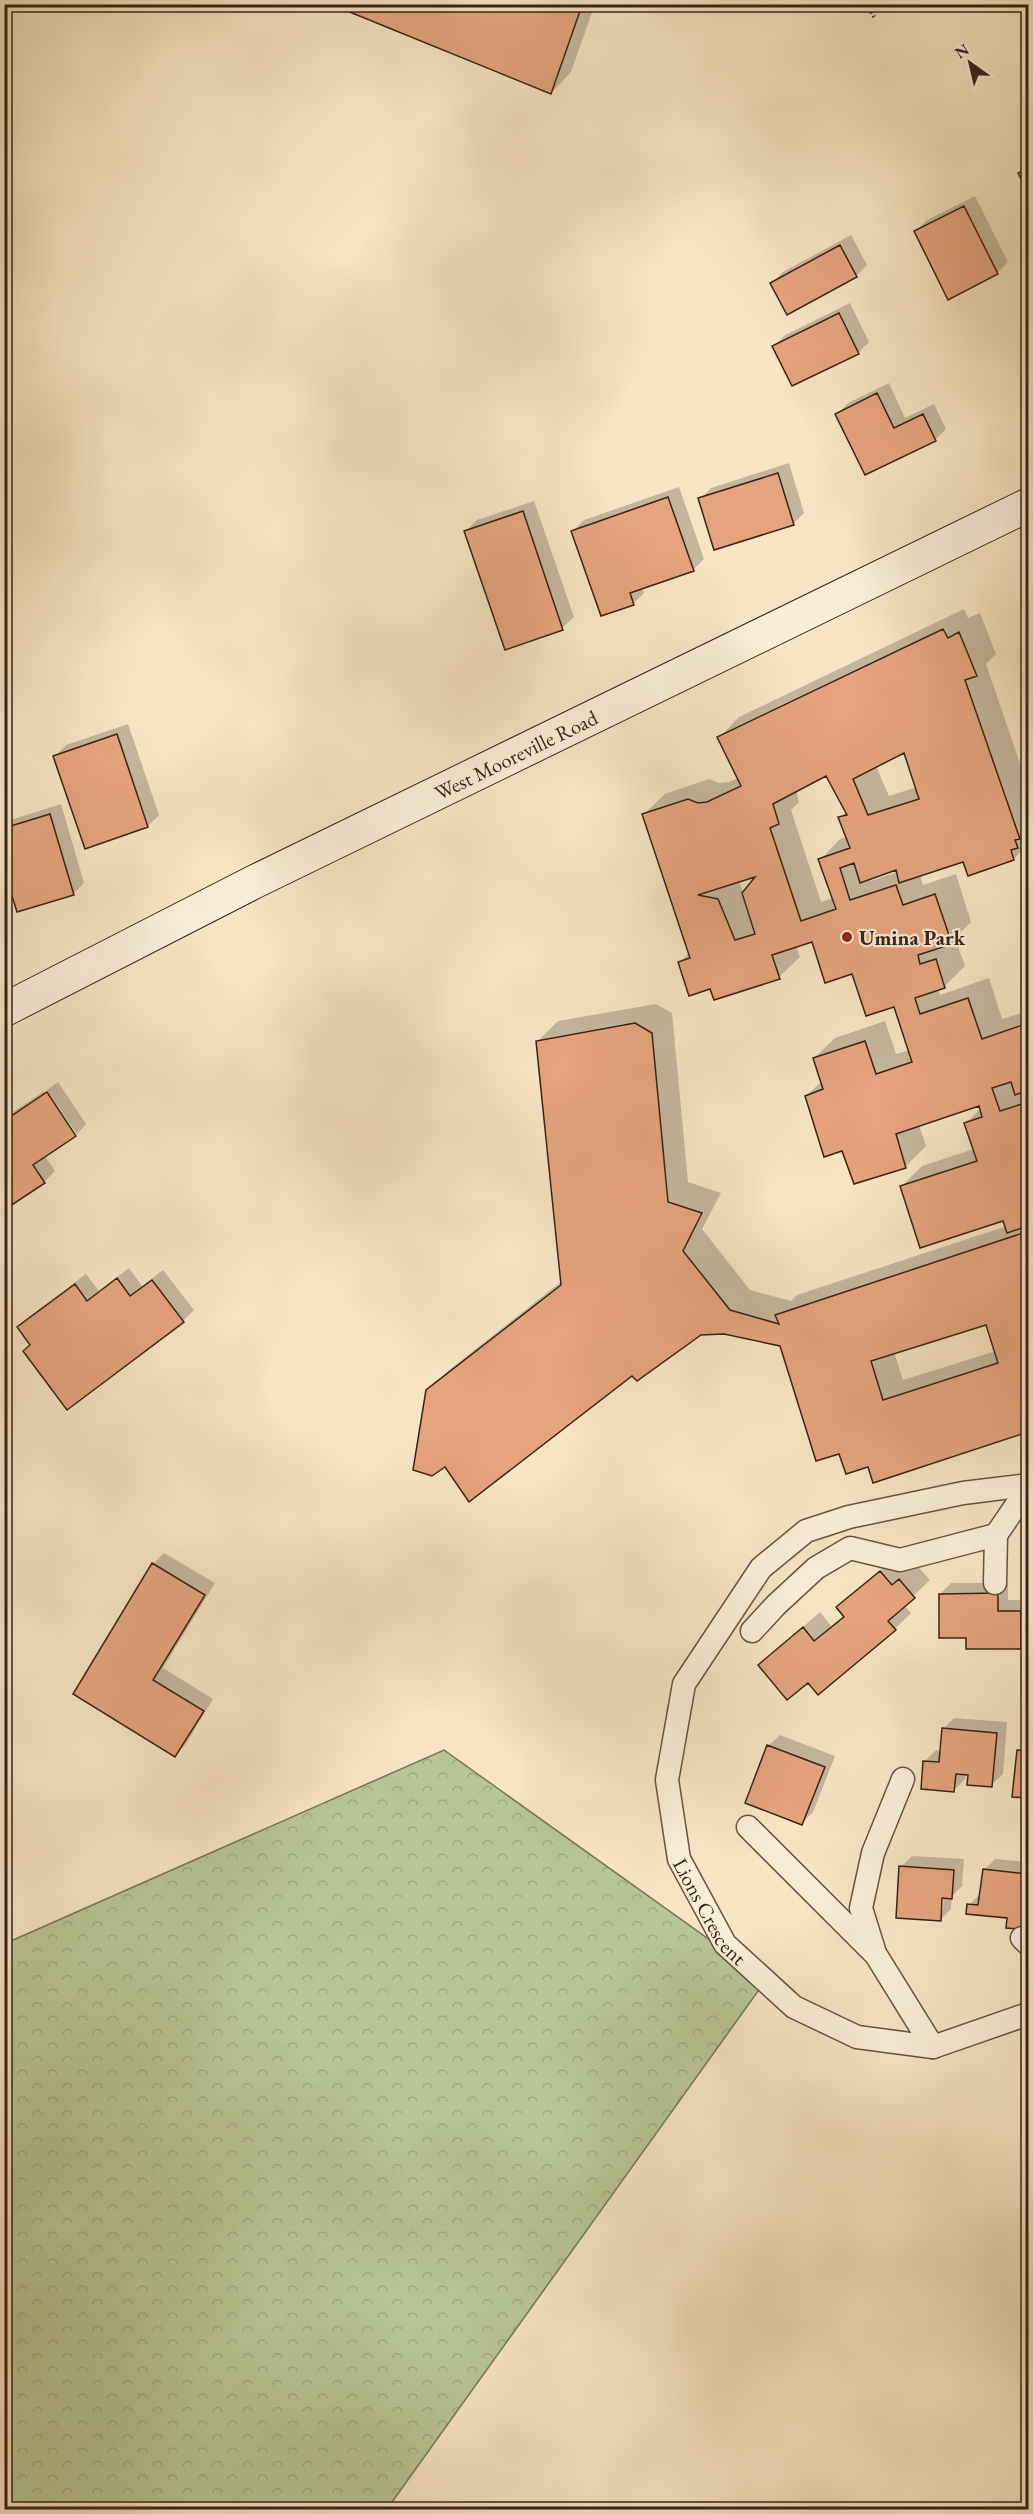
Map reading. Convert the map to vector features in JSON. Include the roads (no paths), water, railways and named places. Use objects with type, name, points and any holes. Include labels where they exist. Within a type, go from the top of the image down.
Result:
[{"type":"main road","name":"West Mooreville Road","points":[[4,1010],[254,882],[1029,505]]},
{"type":"lane","points":[[995,1583],[996,1535],[1029,1487]]},
{"type":"lane","name":"Lions Crescent","points":[[1029,1487],[963,1493],[838,1520],[806,1531],[761,1568],[684,1684],[667,1780],[679,1859],[725,1944],[795,2007],[857,2037],[933,2047],[1029,2014]]},
{"type":"lane","points":[[752,1632],[776,1605],[816,1568],[850,1548],[900,1560],[996,1535]]},
{"type":"lane","points":[[876,1955],[861,1908],[873,1853],[903,1779]]},
{"type":"lane","points":[[748,1827],[876,1955],[933,2047]]},
{"type":"place","name":"Umina Park","points":[[847,937]]}]
